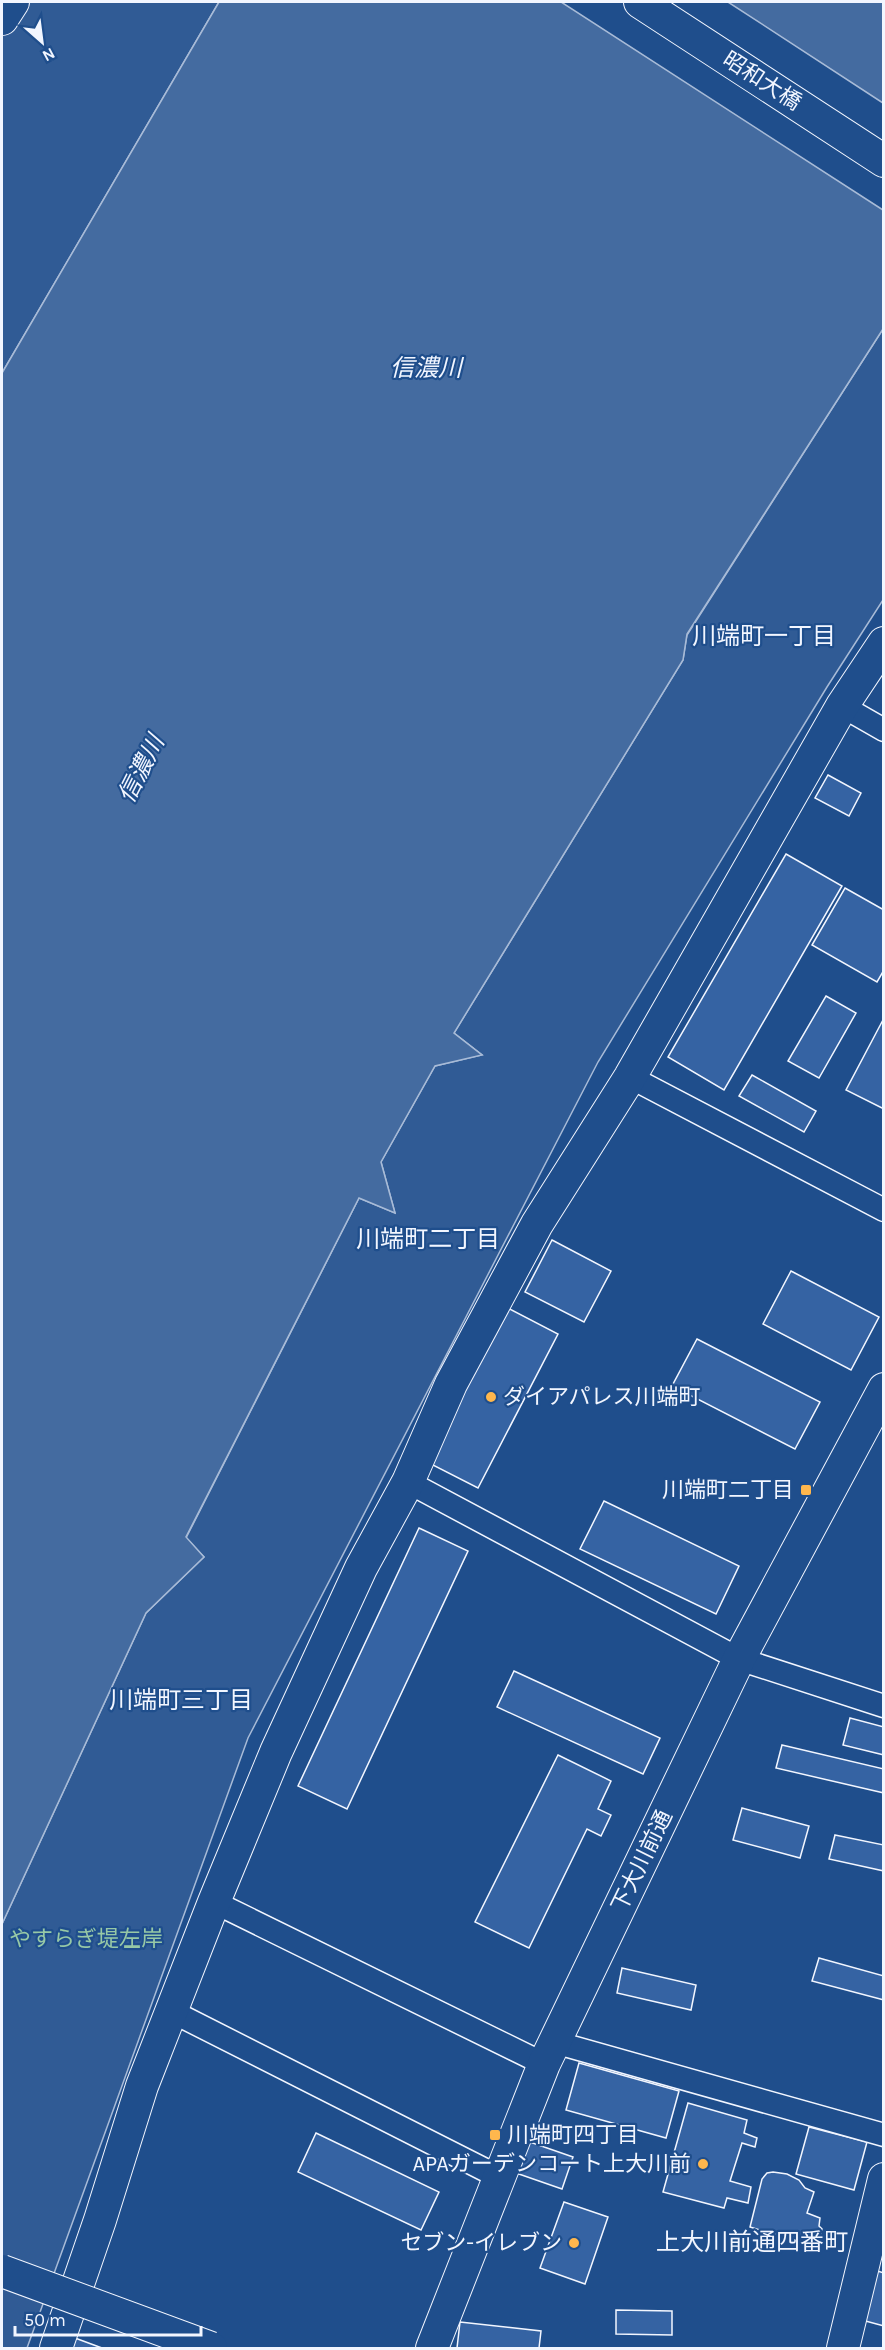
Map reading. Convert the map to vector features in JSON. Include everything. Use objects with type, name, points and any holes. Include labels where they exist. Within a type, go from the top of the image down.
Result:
[{"type":"street","points":[[2,19],[13,2]]},
{"type":"street","name":"昭和大橋","points":[[640,2],[884,161]]},
{"type":"street","points":[[56,2349],[142,2086],[171,2011],[276,1752],[361,1568],[408,1482],[451,1384],[537,1224],[630,1077],[842,706],[884,643]]},
{"type":"street","points":[[842,706],[884,730]]},
{"type":"street","points":[[630,1077],[884,1210]]},
{"type":"street","name":"下大川前通","points":[[432,2349],[549,2053],[739,1659],[884,1389]]},
{"type":"street","points":[[408,1482],[739,1659],[884,1706]]},
{"type":"street","points":[[214,1902],[549,2053],[884,2135]]},
{"type":"street","points":[[171,2011],[499,2177]]},
{"type":"street","points":[[843,2349],[884,2179]]},
{"type":"street","points":[[2,2271],[212,2349]]},
{"type":"green space","points":[[18,2],[219,2],[2,373],[2,30]]},
{"type":"green space","name":"やすらぎ堤左岸","points":[[883,329],[883,600],[827,687],[598,1062],[248,1738],[27,2348],[2,2348],[2,1924],[146,1613],[204,1557],[186,1538],[359,1198],[395,1213],[381,1162],[435,1066],[482,1055],[454,1033],[683,660],[687,635]]},
{"type":"water","name":"信濃川","points":[[219,2],[883,2],[883,329],[687,634],[683,660],[454,1033],[482,1055],[435,1066],[381,1162],[395,1213],[359,1198],[186,1537],[204,1557],[146,1613],[2,1924],[2,373]]},
{"type":"pier","points":[[561,2],[728,2],[883,103],[883,210]]},
{"type":"building","points":[[828,775],[861,793],[849,816],[815,798]]},
{"type":"building","points":[[786,854],[842,886],[724,1090],[668,1057]]},
{"type":"building","points":[[845,888],[884,910],[884,970],[877,982],[812,945]]},
{"type":"building","points":[[826,996],[856,1013],[819,1078],[788,1061]]},
{"type":"building","points":[[884,1018],[884,1109],[846,1090]]},
{"type":"building","points":[[752,1075],[816,1111],[804,1132],[739,1096]]},
{"type":"building","points":[[552,1240],[611,1271],[584,1322],[525,1292]]},
{"type":"building","points":[[791,1271],[879,1317],[851,1370],[763,1324]]},
{"type":"building","name":"ダイアパレス川端町","points":[[504,1306],[558,1334],[478,1488],[423,1460]]},
{"type":"building","points":[[697,1339],[820,1402],[795,1449],[672,1386]]},
{"type":"building","points":[[604,1501],[739,1566],[716,1614],[580,1549]]},
{"type":"building","points":[[419,1528],[468,1551],[347,1809],[298,1786]]},
{"type":"building","points":[[514,1671],[660,1738],[643,1774],[497,1707]]},
{"type":"building","points":[[850,1718],[884,1727],[884,1755],[843,1745]]},
{"type":"building","points":[[782,1745],[884,1769],[884,1793],[776,1768]]},
{"type":"building","points":[[558,1755],[611,1781],[598,1809],[611,1815],[601,1836],[587,1829],[529,1948],[475,1922]]},
{"type":"building","points":[[742,1808],[809,1826],[800,1858],[733,1840]]},
{"type":"building","points":[[835,1835],[884,1845],[884,1871],[829,1859]]},
{"type":"building","points":[[819,1958],[884,1976],[884,2000],[812,1981]]},
{"type":"building","points":[[622,1968],[696,1985],[691,2010],[617,1993]]},
{"type":"building","points":[[579,2063],[679,2091],[666,2138],[566,2110]]},
{"type":"building","name":"APAガーデンコート上大川前","points":[[688,2103],[747,2120],[744,2133],[757,2138],[755,2147],[742,2143],[730,2181],[751,2187],[748,2203],[727,2198],[724,2208],[663,2192]]},
{"type":"building","points":[[809,2127],[867,2142],[854,2190],[796,2174]]},
{"type":"building","points":[[316,2133],[439,2192],[421,2230],[298,2172]]},
{"type":"building","points":[[527,2141],[573,2157],[562,2189],[516,2173]]},
{"type":"building","points":[[767,2173],[787,2174],[814,2192],[807,2213],[820,2218],[819,2226],[822,2229],[819,2238],[815,2237],[813,2246],[750,2227],[762,2179]]},
{"type":"building","name":"セブン-イレブン","points":[[564,2202],[608,2217],[585,2284],[540,2268]]},
{"type":"building","points":[[871,2269],[884,2273],[884,2326],[858,2319]]},
{"type":"building","points":[[616,2310],[672,2311],[672,2335],[616,2334]]},
{"type":"building","points":[[460,2322],[541,2331],[539,2348],[457,2348]]},
{"type":"building","points":[[75,2338],[102,2348],[71,2348]]},
{"type":"place","name":"ダイアパレス川端町","points":[[491,1397]]},
{"type":"place","name":"川端町二丁目","points":[[806,1490]]},
{"type":"place","name":"川端町四丁目","points":[[495,2135]]},
{"type":"place","name":"APAガーデンコート上大川前","points":[[703,2164]]},
{"type":"place","name":"セブン-イレブン","points":[[574,2243]]},
{"type":"district","name":"川端町一丁目","points":[[764,636]]},
{"type":"district","name":"川端町二丁目","points":[[428,1239]]},
{"type":"district","name":"川端町三丁目","points":[[181,1700]]},
{"type":"district","name":"上大川前通四番町","points":[[752,2242]]}]
